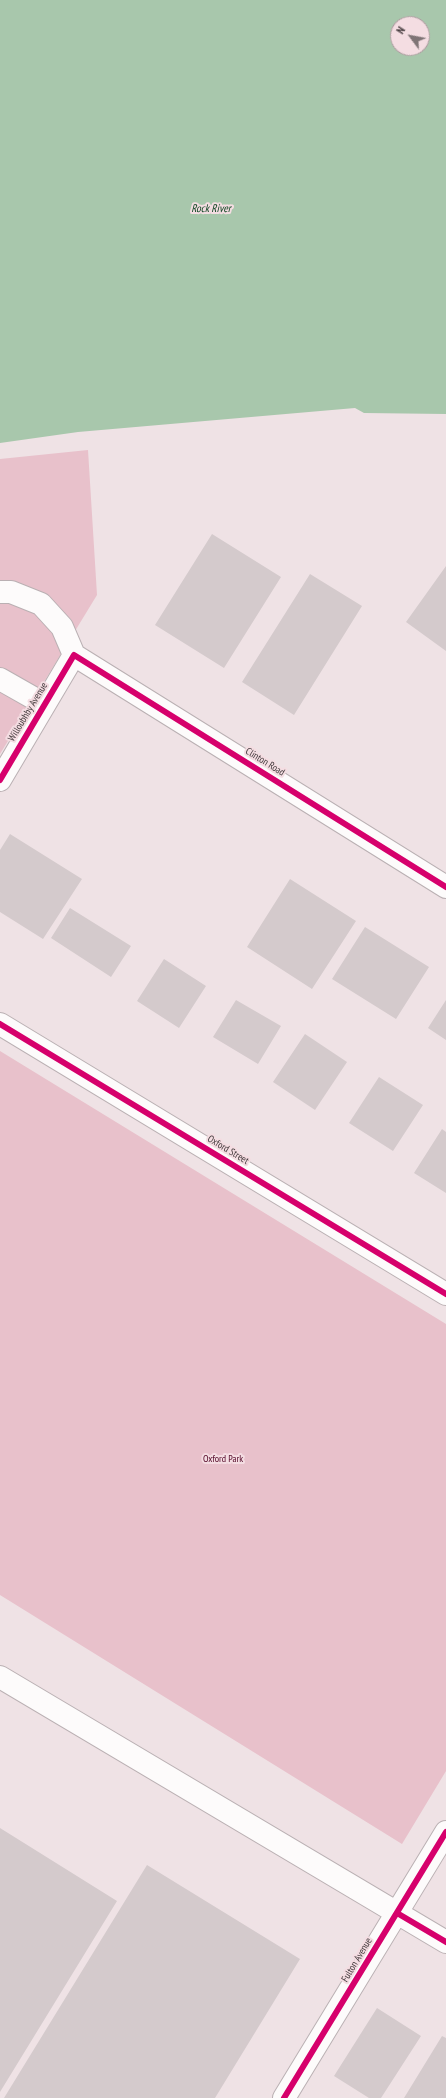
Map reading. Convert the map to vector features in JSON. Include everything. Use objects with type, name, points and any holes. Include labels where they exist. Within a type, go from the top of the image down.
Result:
[{"type":"street","points":[[0,592],[11,592],[41,604],[62,627],[74,655]]},
{"type":"street","name":"Willoubhby Avenue","points":[[0,780],[74,655]]},
{"type":"street","name":"Clinton Road","points":[[74,655],[446,887]]},
{"type":"street","points":[[0,680],[44,704]]},
{"type":"street","name":"Oxford Street","points":[[0,1024],[446,1294]]},
{"type":"street","points":[[0,1677],[446,1942]]},
{"type":"street","name":"Fulton Avenue","points":[[284,2098],[446,1832]]},
{"type":"green space","points":[[88,450],[97,595],[0,754],[0,459]]},
{"type":"green space","name":"Oxford Park","points":[[0,1051],[446,1324],[446,1771],[402,1844],[0,1595]]},
{"type":"water","name":"Rock River","points":[[0,0],[446,0],[446,414],[364,413],[355,408],[78,432],[0,443]]},
{"type":"building","points":[[212,534],[281,577],[224,668],[155,625]]},
{"type":"building","points":[[446,566],[446,651],[406,622]]},
{"type":"building","points":[[310,574],[362,606],[294,715],[242,682]]},
{"type":"building","points":[[10,834],[82,879],[43,939],[0,912],[0,850]]},
{"type":"building","points":[[290,879],[356,921],[312,989],[247,947]]},
{"type":"building","points":[[70,908],[131,946],[111,977],[51,938]]},
{"type":"building","points":[[365,927],[429,967],[396,1019],[332,979]]},
{"type":"building","points":[[164,959],[206,986],[179,1028],[137,1001]]},
{"type":"building","points":[[236,1000],[281,1026],[258,1064],[213,1037]]},
{"type":"building","points":[[446,1000],[446,1040],[428,1028]]},
{"type":"building","points":[[305,1034],[347,1062],[315,1110],[273,1082]]},
{"type":"building","points":[[379,1077],[423,1105],[393,1151],[349,1123]]},
{"type":"building","points":[[442,1129],[446,1132],[446,1193],[414,1173]]},
{"type":"building","points":[[0,1828],[117,1901],[0,2092]]},
{"type":"building","points":[[147,1865],[300,1959],[215,2098],[4,2098]]},
{"type":"building","points":[[377,2008],[421,2036],[381,2098],[369,2098],[334,2076]]},
{"type":"building","points":[[442,2036],[446,2038],[446,2098],[404,2098]]},
{"type":"cycle path","points":[[0,780],[74,655],[446,887]]},
{"type":"cycle path","points":[[0,1024],[446,1294]]},
{"type":"cycle path","points":[[284,2098],[446,1832]]},
{"type":"cycle path","points":[[397,1913],[446,1942]]}]
